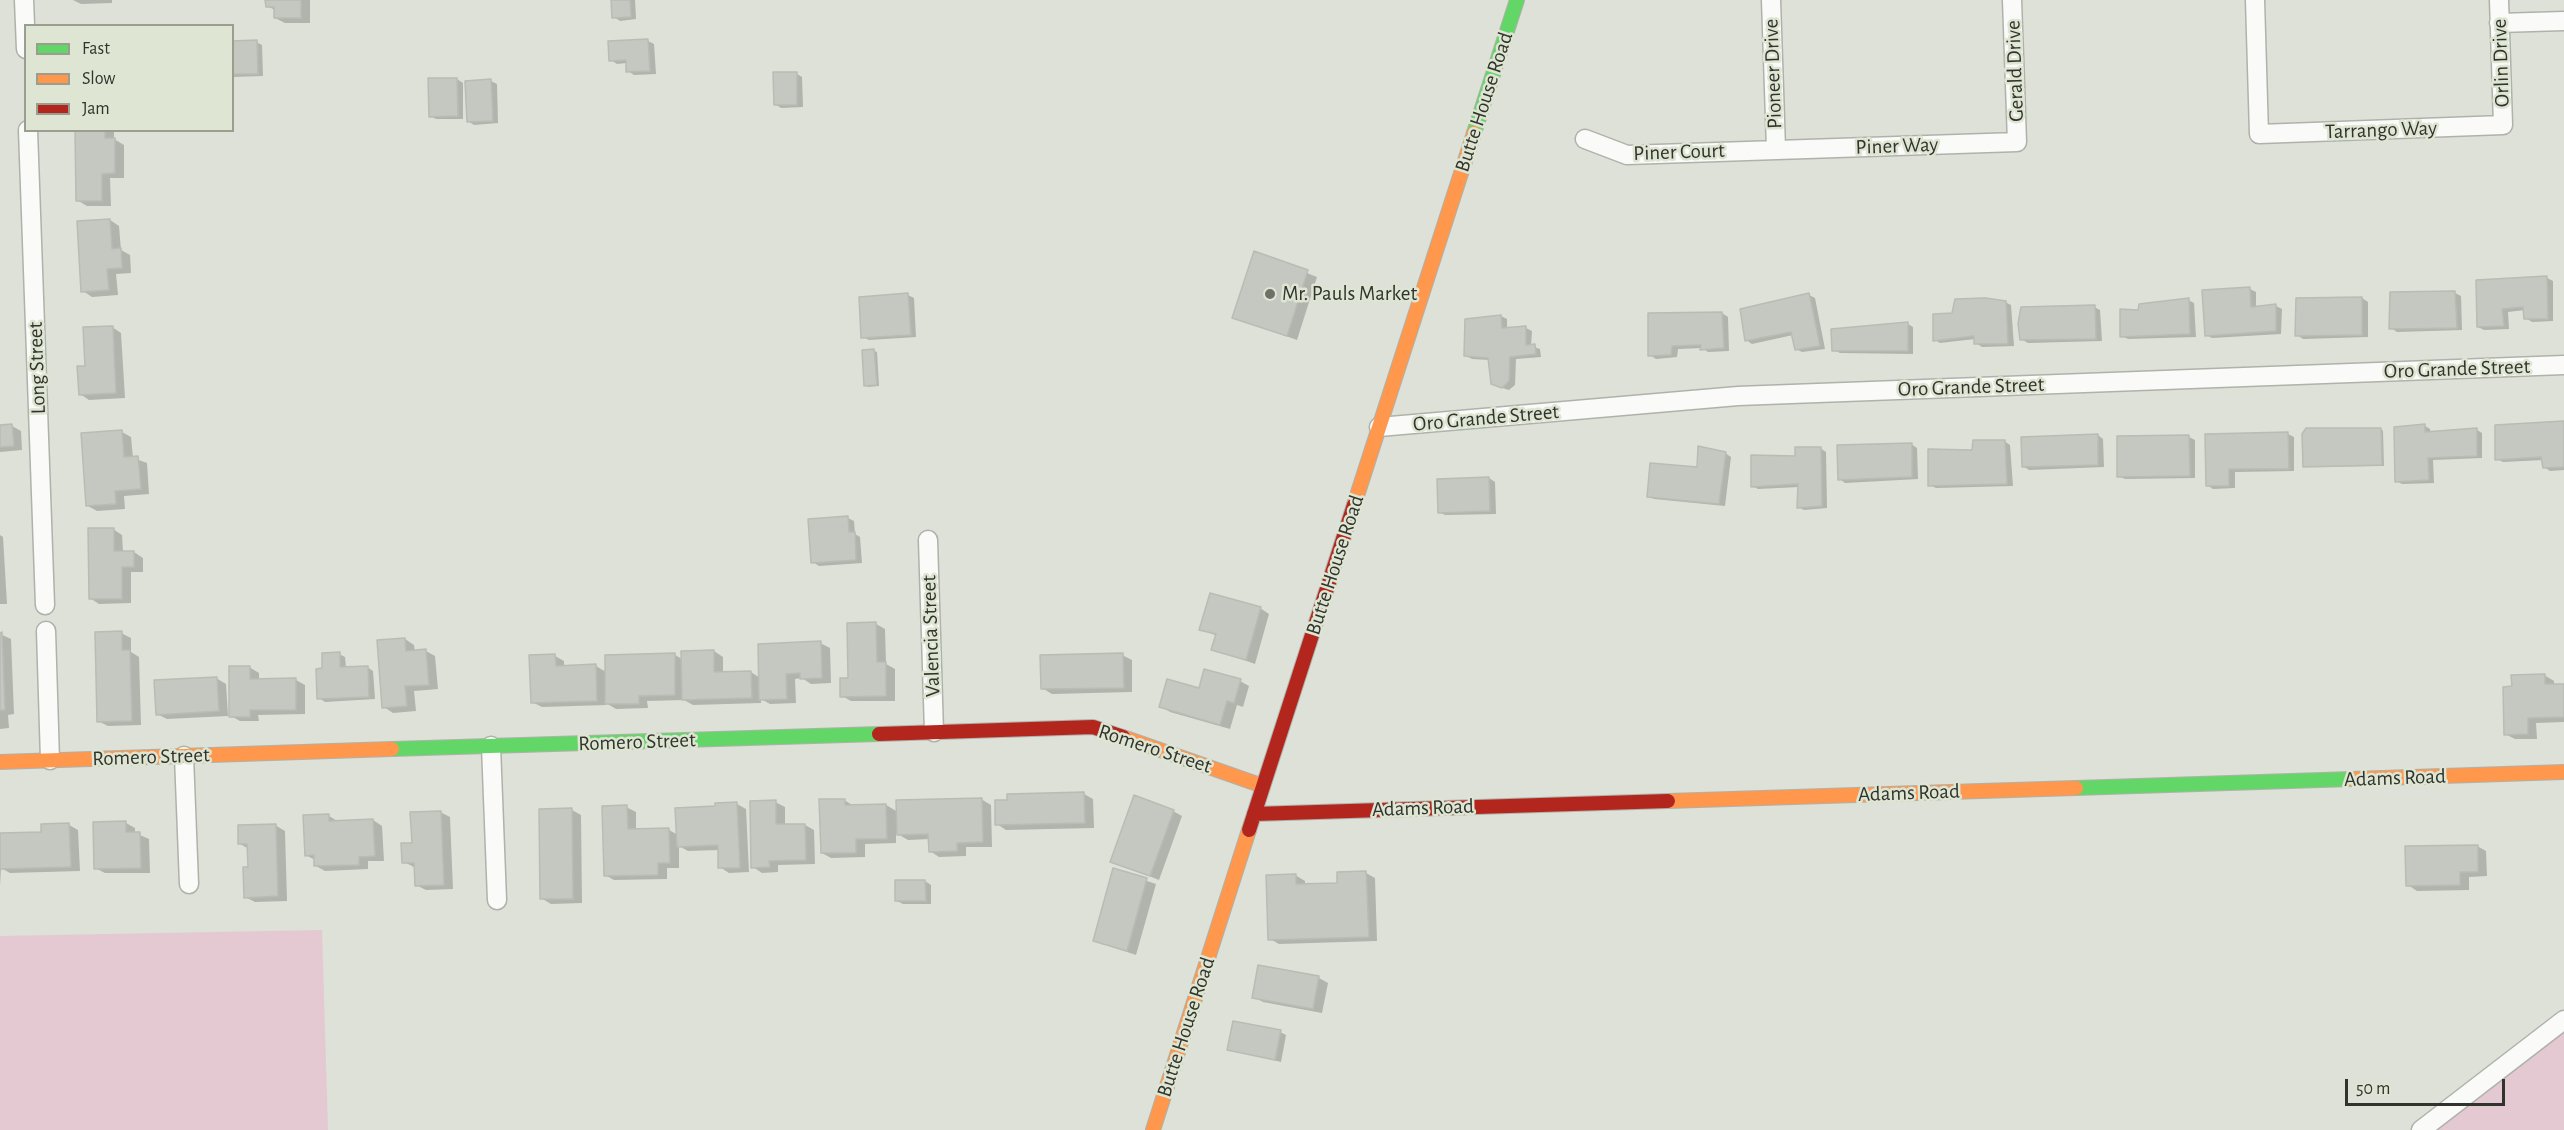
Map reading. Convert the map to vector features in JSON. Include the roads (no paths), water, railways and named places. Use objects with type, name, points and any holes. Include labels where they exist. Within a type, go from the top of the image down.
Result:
[{"type":"street","points":[[24,0],[25,24]]},
{"type":"street","name":"Butte House Road","points":[[1153,1130],[1517,0]]},
{"type":"street","name":"Pioneer Drive","points":[[1771,0],[1776,149]]},
{"type":"street","name":"Gerald Drive","points":[[2012,0],[2017,142]]},
{"type":"street","name":"Tarrango Way","points":[[2255,0],[2259,134],[2503,125]]},
{"type":"street","name":"Orlin Drive","points":[[2499,0],[2503,125]]},
{"type":"street","points":[[2499,23],[2564,21]]},
{"type":"street","name":"Long Street","points":[[28,132],[45,605]]},
{"type":"street","name":"Piner Court","points":[[1585,139],[1627,155],[1776,149]]},
{"type":"street","name":"Piner Way","points":[[1776,149],[2017,142]]},
{"type":"street","name":"Oro Grande Street","points":[[1379,427],[1738,396],[2564,364]]},
{"type":"street","name":"Valencia Street","points":[[928,540],[934,732]]},
{"type":"street","points":[[46,632],[50,760]]},
{"type":"street","name":"Romero Street","points":[[0,762],[1093,727],[1263,786]]},
{"type":"street","points":[[491,746],[498,900]]},
{"type":"street","points":[[184,756],[189,884]]},
{"type":"street","name":"Adams Road","points":[[1254,814],[2564,772]]},
{"type":"street","points":[[2421,1130],[2564,1020]]},
{"type":"place","name":"Mr. Pauls Market","points":[[1270,294]]}]
